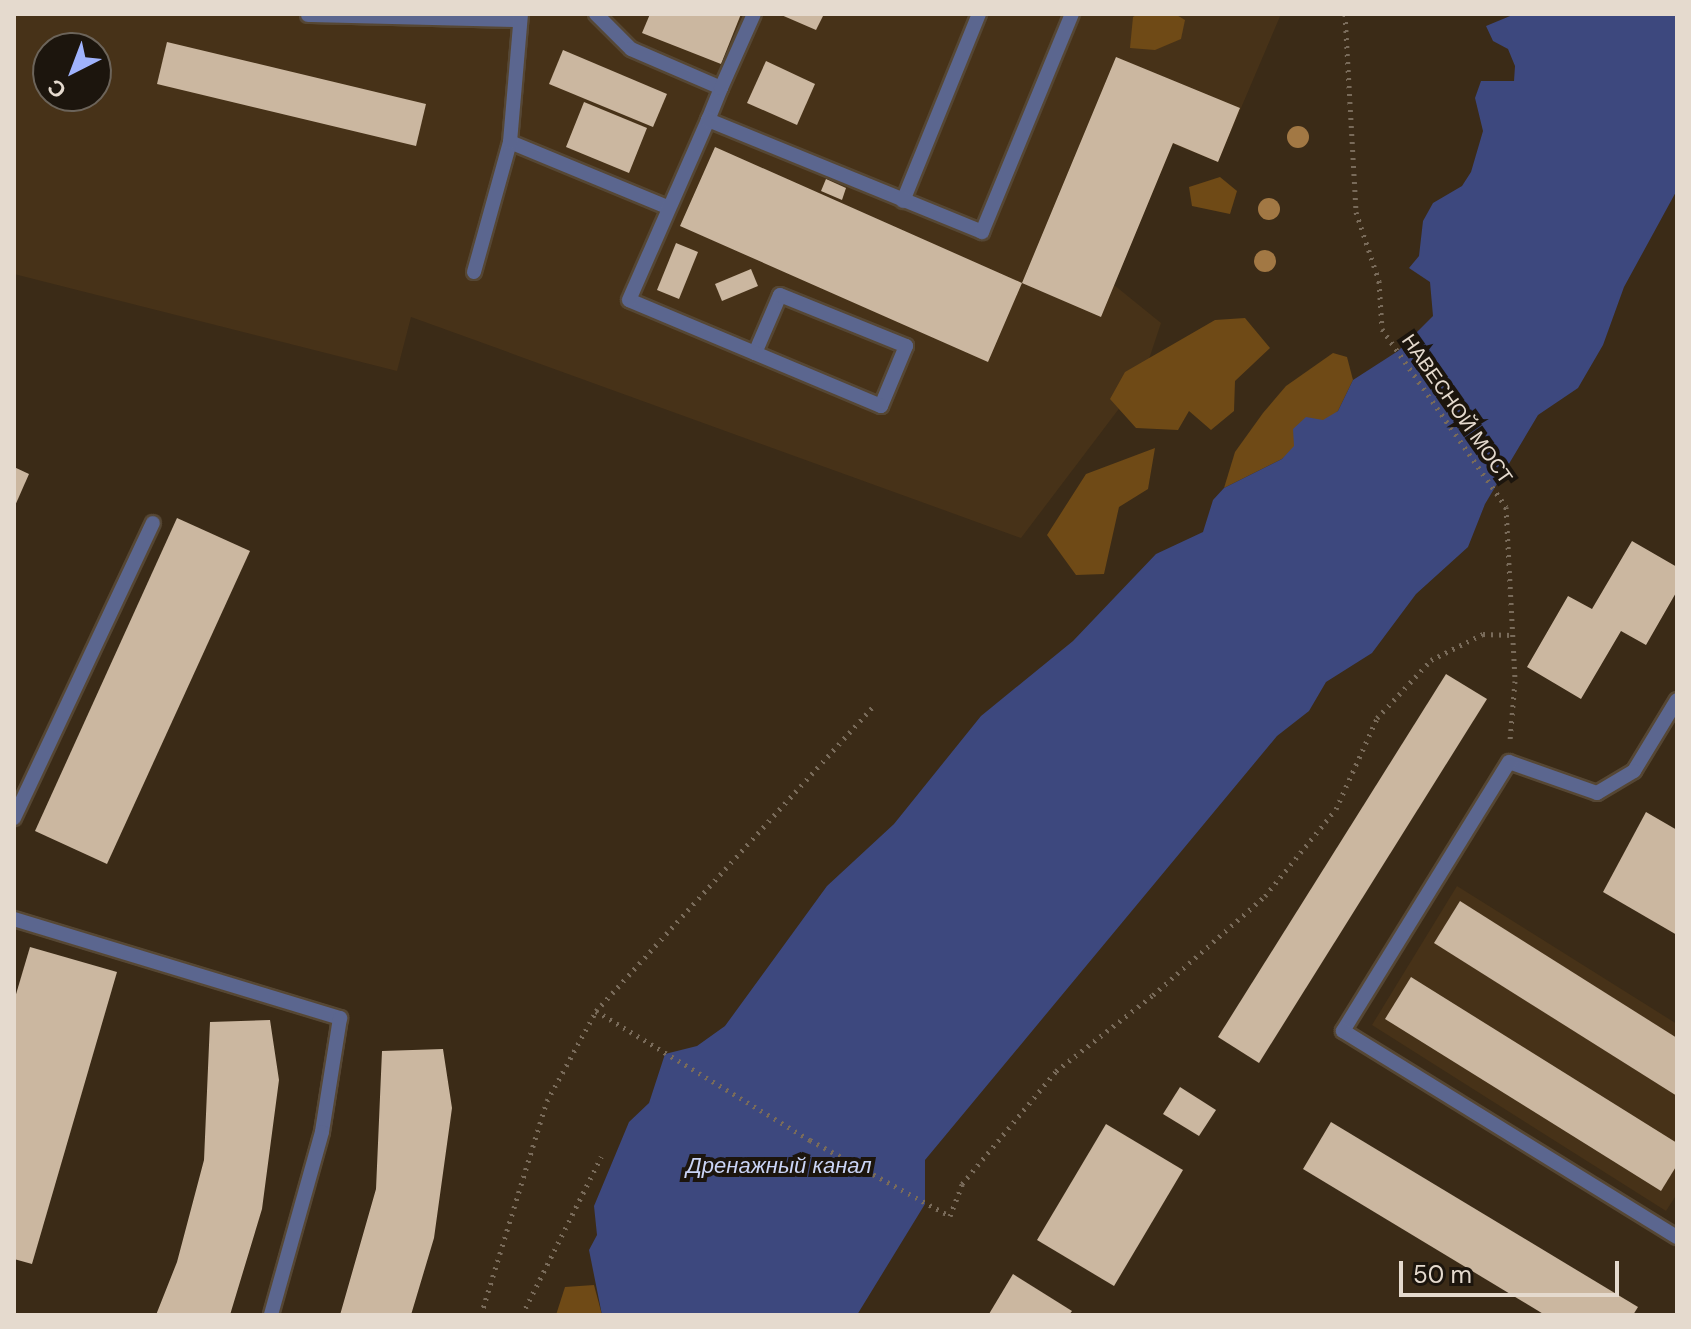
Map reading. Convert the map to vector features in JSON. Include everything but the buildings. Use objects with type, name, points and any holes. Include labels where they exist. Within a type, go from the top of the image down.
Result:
[{"type":"lane","points":[[596,14],[631,49],[721,88]]},
{"type":"lane","points":[[754,14],[629,300],[755,353],[881,406],[906,346],[780,295],[755,353]]},
{"type":"lane","points":[[903,201],[979,14]]},
{"type":"lane","points":[[708,120],[982,232],[1072,14]]},
{"type":"lane","points":[[308,15],[519,17],[510,142],[474,272]]},
{"type":"lane","points":[[510,142],[669,208]]},
{"type":"lane","points":[[14,818],[153,523]]},
{"type":"lane","points":[[1677,700],[1634,771],[1597,793],[1509,762],[1343,1031],[1677,1237]]},
{"type":"lane","points":[[14,919],[340,1018],[322,1132],[271,1315]]},
{"type":"path","name":"НАВЕСНОЙ МОСТ","points":[[1345,14],[1356,212],[1379,281],[1382,329],[1506,507],[1512,635]]},
{"type":"path","points":[[596,1011],[665,1054],[950,1216],[962,1184],[1012,1118],[1056,1071],[1153,995],[1265,896],[1336,809],[1377,718],[1431,660],[1483,634],[1512,635],[1509,762]]},
{"type":"path","points":[[481,1315],[547,1101],[596,1011],[876,703]]},
{"type":"path","points":[[522,1315],[601,1157]]},
{"type":"shaded area","points":[[14,14],[1281,14],[1218,162],[1173,144],[1114,285],[1161,323],[1143,377],[1021,538],[411,317],[397,371],[14,274]]},
{"type":"shaded area","points":[[1138,14],[1175,14],[1185,20],[1181,39],[1155,50],[1130,48],[1133,17]]},
{"type":"shaded area","points":[[1220,177],[1237,191],[1230,214],[1192,206],[1189,187]]},
{"type":"shaded area","points":[[1245,318],[1270,348],[1235,381],[1234,411],[1211,430],[1189,411],[1178,430],[1136,428],[1110,399],[1125,372],[1215,320]]},
{"type":"shaded area","points":[[1333,353],[1347,357],[1353,380],[1338,411],[1282,459],[1224,488],[1235,452],[1263,413],[1286,386]]},
{"type":"shaded area","points":[[1155,448],[1148,489],[1119,507],[1104,574],[1076,575],[1047,535],[1086,474]]},
{"type":"shaded area","points":[[1457,886],[1677,1024],[1677,1194],[1666,1211],[1372,1025]]},
{"type":"shaded area","points":[[594,1285],[602,1315],[556,1315],[565,1287]]},
{"type":"water","name":"Дренажный канал","points":[[1515,14],[1677,14],[1677,190],[1624,287],[1603,345],[1578,388],[1538,415],[1485,504],[1468,547],[1416,594],[1372,653],[1326,682],[1309,711],[1277,736],[925,1160],[925,1204],[857,1315],[602,1315],[589,1250],[597,1235],[594,1206],[629,1122],[649,1103],[665,1054],[697,1046],[725,1026],[827,886],[894,824],[981,716],[1073,641],[1156,554],[1203,532],[1213,500],[1224,488],[1282,459],[1294,446],[1293,429],[1306,417],[1323,420],[1338,411],[1353,380],[1398,351],[1433,316],[1430,282],[1409,268],[1419,256],[1423,221],[1433,203],[1462,186],[1471,172],[1483,131],[1475,98],[1481,81],[1514,81],[1515,66],[1508,49],[1493,41],[1486,26]]}]
